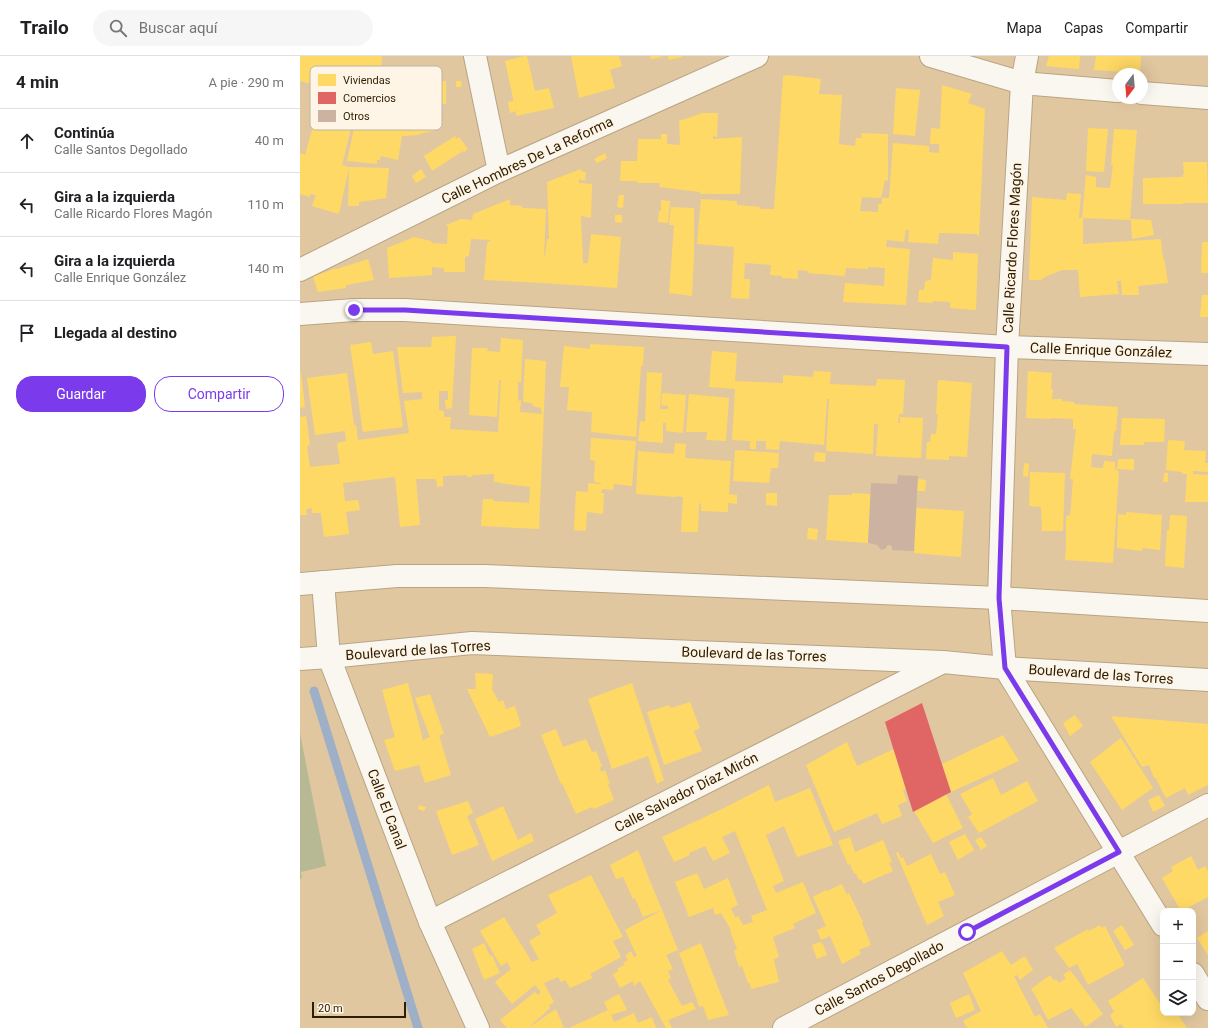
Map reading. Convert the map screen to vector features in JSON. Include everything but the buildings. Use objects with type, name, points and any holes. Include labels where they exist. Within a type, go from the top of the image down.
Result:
[{"type":"street","points":[[475,56],[499,171]]},
{"type":"street","name":"Calle Hombres De La Reforma","points":[[300,270],[499,171],[757,56]]},
{"type":"street","points":[[931,56],[1022,83],[1112,90]]},
{"type":"street","name":"Calle Ricardo Flores Magón","points":[[1027,56],[1022,83],[1007,347],[999,598],[1005,668],[1160,920]]},
{"type":"street","points":[[1148,93],[1208,98]]},
{"type":"street","name":"Calle Enrique González","points":[[300,314],[354,310],[405,310],[1007,347],[1208,354]]},
{"type":"street","points":[[300,584],[398,576],[484,576],[999,598],[1208,611]]},
{"type":"street","name":"Calle El Canal","points":[[323,582],[329,657],[430,922],[478,1028]]},
{"type":"street","name":"Boulevard de las Torres","points":[[300,658],[329,657],[403,649],[472,644],[942,662],[1005,668],[1208,680]]},
{"type":"street","name":"Calle Salvador Díaz Mirón","points":[[430,922],[942,662]]},
{"type":"street","name":"Calle Santos Degollado","points":[[784,1028],[1208,806]]},
{"type":"street","points":[[1196,979],[1208,999]]},
{"type":"green space","points":[[300,733],[326,866],[301,872],[302,878],[300,879]]},
{"type":"waterway","points":[[314,691],[418,1028]]},
{"type":"route","points":[[354,310],[405,310],[1007,347],[999,598],[1005,668],[1119,852],[967,932]]}]
